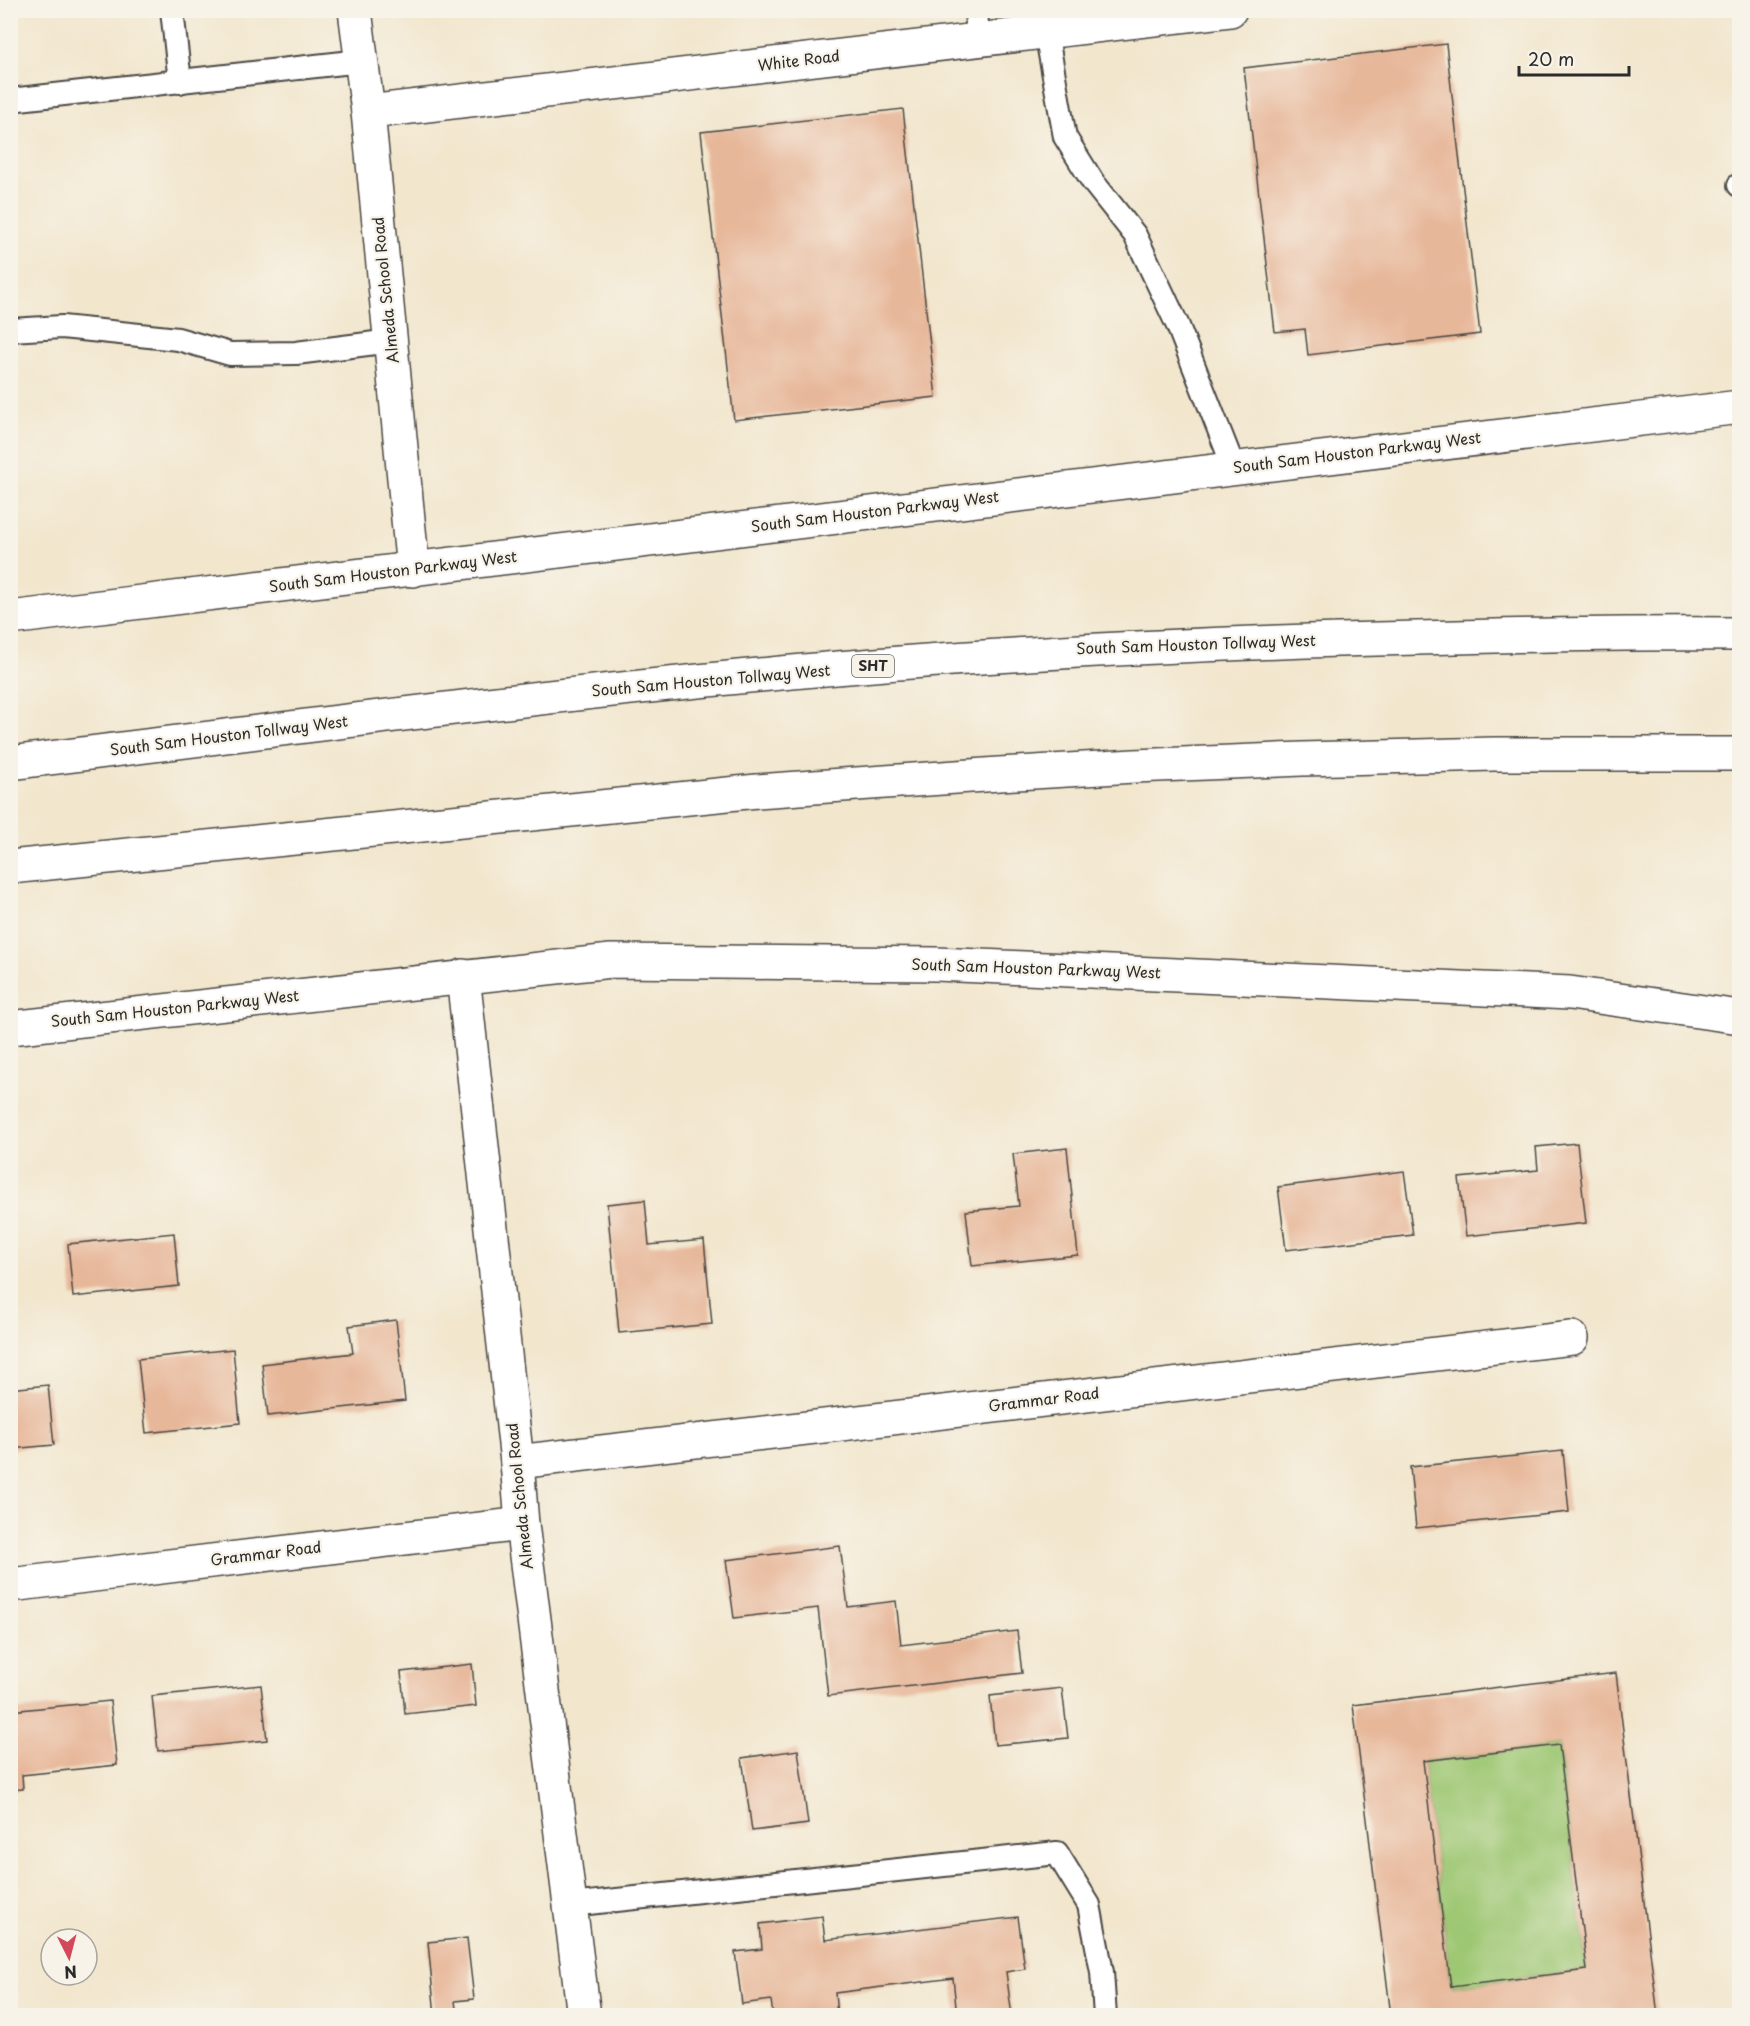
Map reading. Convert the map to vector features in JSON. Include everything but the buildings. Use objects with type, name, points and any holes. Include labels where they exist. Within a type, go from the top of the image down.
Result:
[{"type":"main road","name":"Almeda School Road","points":[[355,10],[368,112],[413,570]]},
{"type":"main road","name":"White Road","points":[[368,112],[977,25],[1046,32],[1230,10]]},
{"type":"main road","name":"South Sam Houston Parkway West","points":[[10,618],[1740,407]]},
{"type":"main road","name":"South Sam Houston Tollway West","points":[[10,763],[510,700],[784,673],[1061,651],[1328,640],[1625,633],[1740,634]]},
{"type":"main road","points":[[10,867],[757,791],[1134,766],[1494,754],[1740,754]]},
{"type":"main road","points":[[10,889],[526,816]]},
{"type":"main road","name":"South Sam Houston Parkway West","points":[[10,1028],[611,961],[936,964],[1570,993],[1740,1017]]},
{"type":"main road","name":"Almeda School Road","points":[[463,976],[522,1524],[584,2016]]},
{"type":"main road","name":"Grammar Road","points":[[517,1462],[1572,1338]]},
{"type":"main road","name":"Grammar Road","points":[[10,1585],[522,1524]]},
{"type":"lane","points":[[172,10],[180,82]]},
{"type":"lane","points":[[1046,32],[1065,137],[1093,182],[1135,235],[1178,326],[1234,468]]},
{"type":"lane","points":[[10,100],[361,61]]},
{"type":"lane","points":[[10,330],[62,327],[178,339],[230,354],[296,353],[391,341]]},
{"type":"lane","points":[[570,1905],[1057,1853],[1089,1905],[1102,1972],[1105,2016]]},
{"type":"green space","points":[[1559,1745],[1587,1970],[1451,1987],[1423,1761]]}]
